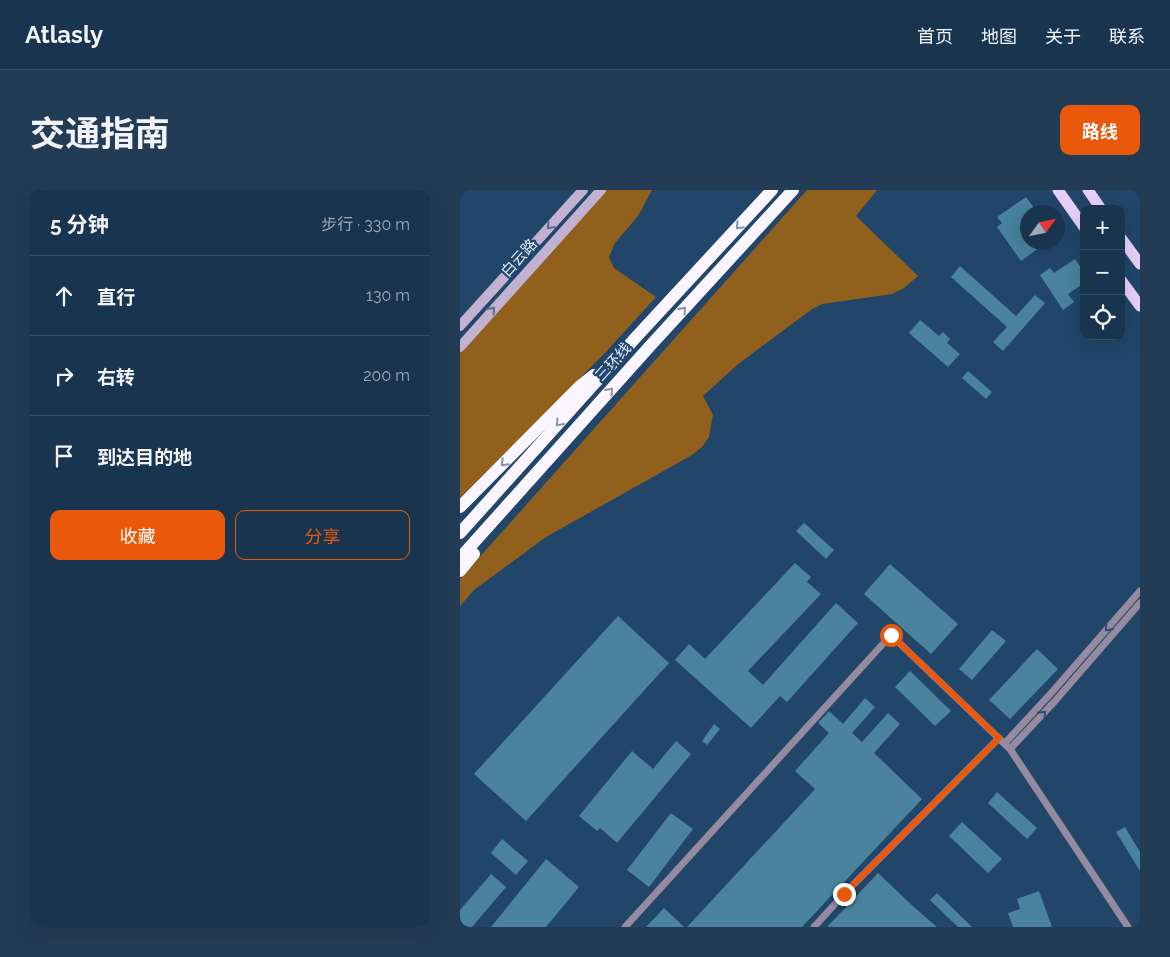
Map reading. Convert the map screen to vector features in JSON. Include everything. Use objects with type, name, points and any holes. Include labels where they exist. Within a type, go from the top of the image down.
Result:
[{"type":"highway","name":"三环线","points":[[460,533],[616,359],[772,190]]},
{"type":"highway","name":"三环线","points":[[460,558],[793,190]]},
{"type":"highway","points":[[460,507],[580,386],[616,359]]},
{"type":"highway","points":[[460,570],[495,530],[507,505]]},
{"type":"main road","points":[[1058,190],[1080,221]]},
{"type":"main road","points":[[1088,190],[1098,205]]},
{"type":"main road","points":[[1125,243],[1140,264]]},
{"type":"main road","points":[[1125,285],[1140,306]]},
{"type":"street","name":"白云路","points":[[460,326],[583,190]]},
{"type":"street","name":"白云路","points":[[460,347],[601,190]]},
{"type":"street","points":[[1005,743],[1140,591]]},
{"type":"street","points":[[814,927],[844,894],[1005,743],[1055,701],[1140,603]]},
{"type":"street","points":[[625,927],[891,635],[1005,743],[1128,927]]},
{"type":"shaded area","points":[[606,190],[652,190],[638,216],[615,243],[609,257],[614,268],[656,297],[604,354],[460,498],[460,352]]},
{"type":"shaded area","points":[[807,190],[877,190],[856,216],[918,276],[904,288],[892,294],[822,304],[812,309],[737,365],[703,396],[713,415],[709,437],[702,447],[692,455],[546,537],[474,590],[460,606],[460,579]]},
{"type":"building","points":[[1026,197],[1032,205],[1020,205],[1020,250],[1036,250],[1021,261],[997,227],[1002,223],[997,217]]},
{"type":"building","points":[[1075,259],[1080,266],[1080,286],[1068,294],[1074,302],[1063,310],[1040,275],[1050,268],[1054,273]]},
{"type":"building","points":[[960,266],[1016,316],[1035,295],[1045,303],[1003,351],[993,342],[1007,327],[951,277]]},
{"type":"building","points":[[920,320],[939,336],[943,332],[950,339],[947,343],[960,354],[948,367],[909,333]]},
{"type":"building","points":[[968,371],[992,392],[986,399],[962,378]]},
{"type":"building","points":[[804,523],[834,550],[826,559],[796,531]]},
{"type":"building","points":[[795,563],[811,577],[807,582],[821,594],[748,671],[763,685],[836,603],[858,623],[787,702],[780,696],[751,728],[675,660],[689,644],[705,659]]},
{"type":"building","points":[[890,564],[958,624],[931,654],[864,594]]},
{"type":"building","points":[[618,616],[669,663],[526,821],[474,774]]},
{"type":"building","points":[[992,630],[1006,641],[972,680],[959,669]]},
{"type":"building","points":[[1037,649],[1058,669],[1010,719],[989,700]]},
{"type":"building","points":[[910,671],[951,711],[935,726],[895,687]]},
{"type":"building","points":[[865,698],[875,707],[852,733],[862,742],[888,713],[900,724],[874,753],[922,799],[802,927],[687,927],[815,789],[795,771],[829,733],[818,723],[829,711],[843,724]]},
{"type":"building","points":[[714,724],[720,729],[707,745],[702,741]]},
{"type":"building","points":[[676,741],[691,754],[617,843],[600,828],[597,831],[579,816],[632,751],[653,769]]},
{"type":"building","points":[[997,792],[1037,828],[1027,839],[988,803]]},
{"type":"building","points":[[671,813],[693,829],[649,887],[627,870]]},
{"type":"building","points":[[962,822],[1002,859],[988,873],[949,836]]},
{"type":"building","points":[[1125,827],[1140,852],[1140,871],[1116,832]]},
{"type":"building","points":[[502,839],[528,861],[516,875],[491,853]]},
{"type":"building","points":[[546,859],[579,887],[546,927],[491,927]]},
{"type":"building","points":[[878,873],[915,908],[937,927],[827,927]]},
{"type":"building","points":[[491,874],[506,887],[472,927],[460,927],[460,910]]},
{"type":"building","points":[[1039,891],[1052,927],[1013,927],[1008,913],[1020,909],[1017,899]]},
{"type":"building","points":[[937,893],[972,927],[958,927],[930,900]]},
{"type":"building","points":[[664,908],[684,927],[646,927]]},
{"type":"route","points":[[844,894],[999,738],[891,635]]}]
